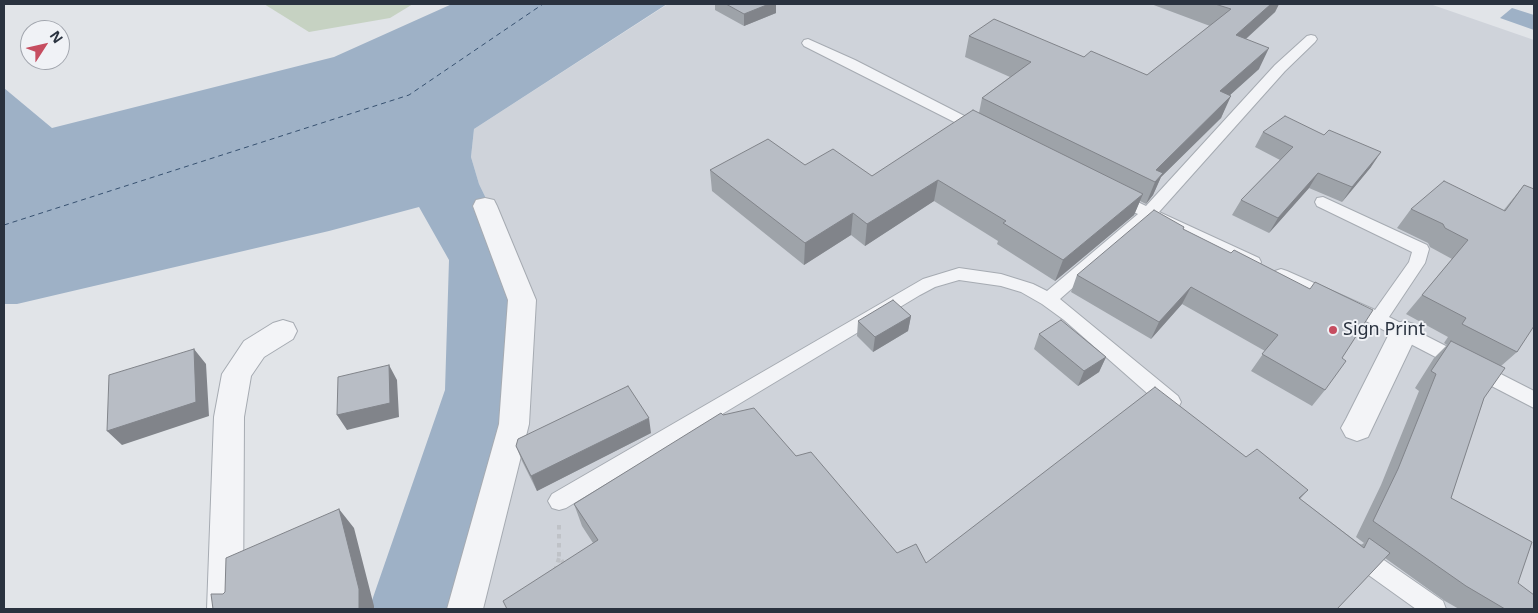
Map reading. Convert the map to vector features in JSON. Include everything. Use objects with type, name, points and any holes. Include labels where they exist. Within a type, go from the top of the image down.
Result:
[{"type":"street","points":[[465,609],[514,424],[522,300],[485,206]]},
{"type":"street","points":[[225,609],[229,417],[237,374],[254,348],[283,331]]},
{"type":"street","points":[[1357,428],[1404,332]]},
{"type":"lane","points":[[1048,299],[1148,214],[1280,68],[1311,39]]},
{"type":"lane","points":[[808,43],[995,137]]},
{"type":"lane","points":[[1105,193],[1378,319],[1534,400]]},
{"type":"lane","points":[[1323,202],[1421,248],[1417,263],[1378,319]]},
{"type":"lane","points":[[559,501],[929,283],[959,274],[978,276],[1027,288],[1048,299],[1070,315],[1187,415]]},
{"type":"lane","points":[[1343,543],[1435,609]]},
{"type":"path","points":[[553,574],[559,557],[559,501]]},
{"type":"path","points":[[559,557],[571,572]]},
{"type":"shaded area","points":[[668,4],[1430,4],[1534,40],[1534,609],[454,609],[481,516],[518,264],[479,184],[471,157],[474,129]]},
{"type":"green space","points":[[264,4],[413,4],[390,18],[309,32]]},
{"type":"water","points":[[452,4],[667,4],[474,129],[471,157],[479,184],[518,264],[523,331],[481,516],[454,609],[369,609],[445,390],[449,260],[419,207],[329,231],[17,304],[4,304],[4,88],[52,128],[334,57]]},
{"type":"water","points":[[1512,8],[1534,15],[1534,30],[1500,18]]},
{"type":"building","points":[[726,4],[769,4],[744,14]]},
{"type":"building","points":[[1215,4],[1271,4],[1236,35],[1269,48],[1220,91],[1231,96],[1156,170],[1163,173],[1155,182],[982,98],[1031,62],[969,36],[994,19],[1084,57],[1091,51],[1147,75],[1231,9]]},
{"type":"building","points":[[973,110],[1143,194],[1063,260],[1003,223],[1006,221],[938,180],[867,224],[853,213],[805,243],[710,170],[768,139],[805,165],[833,149],[872,176]]},
{"type":"building","points":[[1285,116],[1324,135],[1329,130],[1381,152],[1352,187],[1318,173],[1278,218],[1241,200],[1293,147],[1263,132]]},
{"type":"building","points":[[1444,181],[1505,211],[1524,185],[1534,189],[1534,326],[1517,352],[1462,324],[1466,318],[1422,295],[1468,240],[1445,228],[1443,224],[1411,209]]},
{"type":"building","points":[[1154,210],[1184,227],[1183,229],[1231,253],[1234,250],[1310,289],[1315,282],[1373,310],[1342,358],[1346,361],[1325,390],[1262,354],[1278,335],[1191,287],[1159,322],[1077,275]]},
{"type":"building","points":[[893,300],[911,316],[875,337],[858,321]]},
{"type":"building","points":[[1061,320],[1106,357],[1084,371],[1039,334]]},
{"type":"building","points":[[1451,341],[1505,368],[1484,398],[1451,498],[1532,542],[1518,583],[1534,595],[1534,609],[1505,609],[1466,586],[1373,521],[1398,469],[1436,374],[1431,371]]},
{"type":"building","points":[[194,349],[196,402],[107,431],[109,375]]},
{"type":"building","points":[[389,365],[390,403],[337,415],[338,377]]},
{"type":"building","points":[[628,386],[649,418],[531,476],[516,446],[518,439]]},
{"type":"building","points":[[1155,387],[1246,457],[1257,449],[1308,490],[1299,498],[1364,548],[1369,538],[1390,553],[1337,609],[507,609],[503,601],[598,540],[574,504],[721,413],[723,415],[754,408],[796,456],[811,452],[897,553],[916,544],[926,563]]},
{"type":"building","points":[[339,509],[359,589],[359,609],[213,609],[211,594],[223,594],[225,592],[226,558]]},
{"type":"ferry route","points":[[4,225],[409,95],[543,4]]},
{"type":"place","name":"Sign Print","points":[[1333,330]]}]
